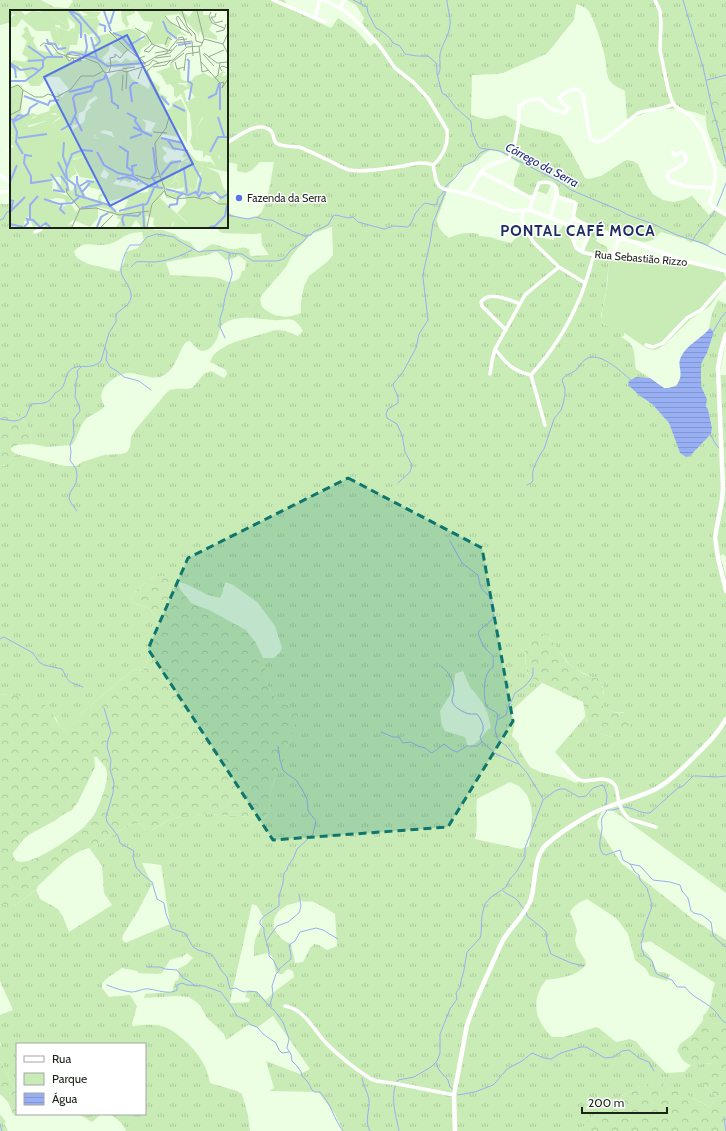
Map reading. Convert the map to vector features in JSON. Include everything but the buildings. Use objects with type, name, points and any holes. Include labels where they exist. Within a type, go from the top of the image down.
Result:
[{"type":"main road","points":[[726,334],[718,368],[723,488],[715,537],[718,558],[726,591]]},
{"type":"main road","points":[[455,1131],[454,1095],[471,1011],[502,942],[522,916],[530,902],[540,854],[545,846],[587,816],[655,789],[674,776],[717,733],[726,719]]},
{"type":"street","points":[[273,0],[325,22]]},
{"type":"street","points":[[315,18],[320,0]]},
{"type":"street","points":[[324,0],[350,15],[379,45],[394,68],[413,82],[435,108],[448,134],[442,155],[433,165]]},
{"type":"street","points":[[340,8],[344,0]]},
{"type":"street","points":[[655,0],[660,11],[661,58],[668,89],[673,104],[691,116],[703,132],[715,168],[715,180],[710,204],[726,215]]},
{"type":"street","points":[[467,194],[481,172],[486,168],[510,157],[519,122],[519,106],[522,103],[540,99],[545,102],[548,107],[564,113],[569,108],[561,103],[559,98],[572,88],[579,90],[582,95],[590,137],[597,142],[604,140],[638,113],[673,104]]},
{"type":"street","points":[[228,142],[250,130],[261,128],[270,130],[276,143],[278,144],[294,146],[306,150],[348,170],[379,169],[425,163],[433,165]]},
{"type":"street","points":[[673,152],[676,155],[683,152],[686,158],[681,167],[668,172],[667,176],[670,181],[684,186],[713,188]]},
{"type":"street","points":[[433,165],[436,180],[439,186],[447,190],[483,199],[512,211],[529,210],[564,223],[568,226],[573,218],[576,204],[560,197],[556,187],[553,185],[541,182],[538,184],[529,210]]},
{"type":"street","points":[[481,172],[532,199]]},
{"type":"street","points":[[0,175],[10,182]]},
{"type":"street","points":[[0,192],[10,191]]},
{"type":"street","points":[[550,218],[557,192]]},
{"type":"street","points":[[523,210],[522,221],[524,229],[534,243],[559,267],[585,282]]},
{"type":"street","points":[[573,218],[619,238],[685,261]]},
{"type":"street","name":"Rua Sebastião Rizzo","points":[[568,226],[576,248],[582,252],[635,260],[685,261],[726,271]]},
{"type":"street","points":[[582,252],[591,227]]},
{"type":"street","points":[[35,232],[41,228]]},
{"type":"street","points":[[612,257],[619,238]]},
{"type":"street","points":[[531,376],[553,347],[570,319],[579,301],[594,255]]},
{"type":"street","points":[[490,374],[495,349],[525,295],[559,267]]},
{"type":"street","points":[[646,345],[653,347],[663,343],[687,318],[701,310],[726,282]]},
{"type":"street","points":[[506,330],[482,306],[482,302],[490,296],[506,298],[520,304]]},
{"type":"street","points":[[495,349],[506,363],[520,373],[531,376]]},
{"type":"street","points":[[531,376],[545,425]]},
{"type":"street","points":[[563,765],[583,781],[606,780],[614,783],[619,803],[623,812],[629,819],[656,827]]},
{"type":"street","points":[[285,1006],[291,1007],[299,1012],[328,1045],[371,1079],[454,1095]]},
{"type":"highlighted area","points":[[348,478],[482,548],[513,721],[448,827],[273,840],[148,649],[188,558]]},
{"type":"green space","points":[[0,0],[41,0],[54,7],[68,8],[73,1],[72,0],[284,0],[287,7],[331,28],[338,18],[356,30],[370,46],[377,41],[362,23],[364,18],[356,5],[347,0],[726,0],[726,81],[718,88],[708,101],[705,116],[684,110],[666,109],[657,110],[627,120],[625,91],[615,86],[608,78],[606,60],[593,20],[588,10],[577,4],[574,20],[546,54],[503,73],[472,75],[471,115],[490,119],[505,115],[527,127],[561,136],[587,179],[601,176],[626,160],[633,161],[638,164],[648,187],[653,194],[663,200],[673,202],[692,196],[709,215],[716,208],[726,214],[726,220],[708,246],[693,241],[692,243],[683,238],[661,232],[653,240],[645,242],[629,239],[621,233],[612,233],[601,230],[596,241],[607,247],[609,259],[606,292],[601,315],[603,324],[624,332],[624,336],[621,337],[630,344],[634,350],[636,369],[650,378],[636,377],[644,399],[653,405],[669,423],[680,453],[690,456],[711,434],[712,428],[708,409],[706,408],[707,399],[701,386],[701,364],[707,353],[713,335],[711,329],[709,328],[712,313],[718,300],[726,304],[726,340],[720,375],[726,375],[726,557],[723,554],[720,556],[726,576],[726,893],[611,809],[602,812],[597,822],[598,828],[621,863],[694,920],[726,940],[726,1018],[717,1024],[705,1022],[703,1020],[703,1016],[709,1008],[715,983],[650,941],[641,943],[640,945],[651,958],[658,972],[664,972],[670,975],[667,981],[650,976],[646,969],[635,960],[628,934],[616,918],[587,899],[577,904],[570,912],[577,930],[575,940],[577,947],[585,960],[586,965],[577,972],[562,978],[546,980],[541,988],[536,1003],[538,1017],[546,1031],[552,1037],[564,1037],[596,1027],[616,1042],[630,1039],[637,1042],[666,1073],[684,1072],[691,1065],[706,1063],[712,1064],[713,1070],[704,1086],[716,1096],[710,1107],[665,1084],[640,1087],[623,1095],[602,1108],[579,1131],[343,1131],[335,1114],[318,1092],[269,1091],[274,1088],[266,1061],[300,1074],[310,1069],[273,1016],[258,1027],[248,1025],[226,1040],[224,1034],[207,1018],[200,1005],[189,997],[176,996],[144,998],[145,994],[172,992],[175,981],[179,978],[178,969],[187,964],[193,958],[187,953],[182,957],[170,960],[162,973],[139,973],[137,971],[122,968],[102,983],[102,988],[109,997],[130,995],[137,1006],[132,1024],[133,1026],[158,1025],[172,1031],[189,1044],[203,1062],[210,1083],[237,1091],[242,1094],[248,1115],[250,1131],[126,1131],[121,1123],[111,1115],[146,1115],[146,1043],[16,1043],[16,1090],[12,1084],[2,1063],[0,1062],[0,1015],[13,1010],[0,981],[0,903],[9,906],[17,904],[36,890],[40,899],[58,909],[69,932],[112,905],[104,893],[102,866],[90,849],[129,825],[140,823],[145,830],[152,830],[167,821],[181,816],[196,816],[205,813],[259,819],[265,818],[269,812],[272,787],[292,735],[290,706],[278,702],[268,687],[263,658],[274,658],[282,648],[275,626],[257,602],[233,585],[226,582],[220,598],[208,595],[186,584],[156,576],[140,587],[134,594],[131,602],[149,608],[158,621],[160,629],[143,671],[134,669],[79,715],[79,720],[64,729],[60,727],[56,718],[9,695],[0,694],[0,466],[4,466],[16,454],[65,466],[76,466],[82,462],[104,455],[122,454],[127,452],[130,447],[131,437],[135,430],[168,391],[174,389],[192,388],[205,373],[211,371],[224,378],[227,374],[226,370],[210,362],[218,351],[232,343],[273,330],[288,332],[298,336],[303,331],[297,323],[291,319],[276,320],[239,318],[232,320],[220,327],[217,340],[207,350],[199,350],[190,341],[186,342],[174,365],[164,375],[155,378],[128,373],[109,382],[102,391],[101,396],[105,406],[86,419],[72,445],[47,447],[32,444],[30,432],[26,424],[16,415],[0,405],[0,204],[10,203],[10,228],[153,228],[154,230],[162,230],[175,234],[181,239],[190,242],[197,251],[200,251],[212,244],[230,249],[243,247],[249,249],[251,256],[269,255],[262,245],[261,233],[222,233],[217,228],[228,228],[228,212],[241,218],[248,219],[259,215],[267,198],[274,162],[260,162],[252,170],[246,173],[237,171],[237,164],[228,162],[228,10],[10,10],[10,23],[0,25]],"holes":[[[491,150],[500,152],[520,164],[514,180],[514,186],[529,196],[536,191],[547,194],[551,184],[556,187],[559,192],[559,196],[576,205],[574,215],[582,222],[587,229],[589,236],[589,240],[584,249],[579,249],[572,242],[564,224],[553,240],[521,233],[511,243],[490,237],[479,236],[479,234],[463,233],[449,238],[444,234],[438,226],[437,219],[449,186],[464,166],[477,161]],[[332,227],[333,255],[328,261],[309,276],[304,286],[301,302],[301,313],[285,317],[276,315],[262,307],[260,299],[286,267],[291,257],[312,234]],[[142,232],[144,241],[138,248],[126,252],[124,263],[119,271],[88,264],[77,258],[74,252],[82,245],[109,244],[129,234]],[[217,252],[226,260],[239,256],[246,261],[245,270],[242,271],[239,278],[228,282],[213,277],[170,275],[166,262]],[[547,635],[575,669],[594,678],[602,684],[603,706],[613,712],[624,712],[618,730],[607,726],[600,727],[612,737],[601,734],[587,722],[586,716],[555,752],[580,780],[576,783],[565,778],[540,772],[530,767],[519,749],[519,744],[512,736],[515,722],[510,712],[542,683],[529,677],[526,668],[526,647],[531,640]],[[463,671],[470,687],[483,704],[491,727],[478,741],[468,747],[465,737],[445,731],[442,726],[440,711],[450,695],[455,674]],[[510,782],[519,786],[527,795],[531,806],[532,817],[529,846],[521,849],[475,839],[477,829],[477,799]],[[142,863],[161,865],[170,924],[125,943],[122,939],[123,935],[152,884]],[[300,901],[314,902],[335,914],[337,946],[327,950],[314,944],[310,948],[303,962],[295,963],[291,944],[281,938],[277,933],[274,928],[274,920],[275,916],[282,909],[288,905]],[[252,904],[257,906],[263,916],[261,927],[255,940],[254,956],[267,953],[272,956],[276,973],[282,974],[288,969],[293,971],[294,977],[266,1000],[257,992],[248,990],[245,997],[250,999],[249,1002],[230,1002]]]},
{"type":"green space","points":[[726,81],[726,169],[717,157],[710,138],[707,128],[706,111],[711,96]]},
{"type":"green space","points":[[609,259],[633,262],[686,263],[724,272],[726,284],[710,306],[691,319],[664,345],[653,350],[646,348],[626,334],[603,324],[602,312],[607,288]]},
{"type":"green space","points":[[0,405],[16,415],[26,424],[30,432],[32,444],[13,446],[11,450],[17,455],[3,466],[0,466]]},
{"type":"green space","points":[[156,576],[179,577],[178,582],[180,589],[191,603],[209,610],[246,630],[256,643],[264,660],[268,687],[278,702],[290,706],[298,715],[291,738],[285,750],[282,768],[274,780],[270,796],[269,812],[264,818],[259,819],[205,813],[196,816],[181,816],[167,821],[148,832],[140,823],[129,825],[90,849],[89,848],[74,854],[61,864],[38,886],[37,889],[17,904],[9,906],[0,903],[0,694],[31,698],[42,702],[63,729],[79,720],[79,715],[134,669],[143,671],[160,628],[158,621],[149,608],[131,602],[137,590]],"holes":[[[94,757],[97,757],[106,769],[107,779],[100,802],[93,816],[79,831],[46,853],[34,859],[23,862],[16,860],[13,853],[24,839],[72,810],[78,802],[95,767]]]},
{"type":"green space","points":[[538,633],[547,635],[566,661],[574,668],[584,674],[598,679],[602,684],[603,706],[614,712],[628,714],[631,720],[630,730],[619,730],[602,726],[600,727],[613,737],[598,733],[590,727],[583,702],[529,677],[525,650],[532,635]]},
{"type":"green space","points":[[726,1018],[726,1131],[579,1131],[600,1109],[614,1100],[645,1085],[657,1082],[663,1083],[710,1107],[716,1096],[704,1086],[700,1077],[712,1070],[712,1064],[688,1064],[683,1060],[677,1050],[680,1044],[692,1035],[703,1020],[705,1022],[717,1024]]},
{"type":"green space","points":[[0,1062],[2,1063],[16,1090],[16,1115],[18,1115],[14,1116],[8,1102],[0,1094]]},
{"type":"green space","points":[[0,1114],[6,1122],[4,1123],[8,1131],[0,1131]]},
{"type":"green space","points":[[80,1115],[101,1115],[92,1122]]},
{"type":"water","points":[[710,328],[713,331],[713,335],[707,353],[701,364],[701,386],[707,399],[706,407],[708,409],[712,428],[711,434],[690,456],[686,457],[680,453],[669,423],[653,405],[628,385],[629,381],[636,377],[650,378],[664,388],[676,386],[681,374],[681,357],[690,345]]},
{"type":"waterway","name":"Córrego da Serra","points":[[353,0],[367,7],[368,13],[376,28],[389,37],[393,43],[400,46],[405,54],[428,56],[436,63],[442,93],[447,96],[456,108],[471,121],[472,132],[478,146],[480,148],[500,151],[508,155]]},
{"type":"waterway","points":[[438,75],[440,68],[440,54],[450,25],[447,0]]},
{"type":"waterway","points":[[683,0],[703,67],[726,163]]},
{"type":"waterway","points":[[707,80],[726,75]]},
{"type":"waterway","points":[[228,215],[248,219],[255,217],[272,220],[305,236],[311,235],[313,232],[328,225],[333,216],[336,215],[348,218],[353,217],[358,222],[384,229],[394,226],[408,227],[422,205],[425,203],[434,205],[437,204],[438,198],[446,186],[455,178],[464,166],[474,161],[480,153],[489,149]]},
{"type":"waterway","name":"Córrego da Serra","points":[[511,157],[560,182],[571,190],[677,235],[702,243],[726,255]]},
{"type":"waterway","points":[[717,206],[726,183]]},
{"type":"waterway","points":[[398,483],[410,472],[412,465],[405,452],[402,435],[397,424],[387,418],[386,414],[388,409],[398,403],[398,397],[393,384],[403,372],[416,348],[419,334],[428,320],[423,277],[424,269],[433,223],[445,190]]},
{"type":"waterway","points":[[0,220],[3,219],[7,212],[10,211]]},
{"type":"waterway","points":[[693,240],[715,211]]},
{"type":"waterway","points":[[0,419],[14,421],[26,416],[31,404],[42,403],[53,397],[62,387],[68,374],[73,368],[91,366],[98,364],[101,361],[109,333],[116,322],[116,314],[130,301],[130,289],[121,272],[121,266],[130,245],[140,245],[147,237],[157,234],[174,237],[199,252],[221,250],[230,253],[242,254],[253,261],[277,261],[284,259],[291,250],[303,242],[308,235]]},
{"type":"waterway","points":[[131,267],[136,262],[167,260],[192,250]]},
{"type":"waterway","points":[[225,338],[220,327],[220,319],[232,275],[229,262],[229,253]]},
{"type":"waterway","points":[[713,332],[726,312]]},
{"type":"waterway","points":[[105,348],[107,352],[106,360],[110,367],[124,377],[139,381],[151,390]]},
{"type":"waterway","points":[[527,485],[533,481],[535,466],[544,449],[554,419],[561,410],[565,395],[562,380],[563,378],[575,371],[583,361],[594,357],[600,358],[612,364],[632,381]]},
{"type":"waterway","points":[[77,511],[69,498],[70,493],[76,483],[77,475],[76,469],[70,460],[70,445],[74,434],[73,420],[80,411],[75,397],[76,381],[78,376],[77,371],[81,367]]},
{"type":"waterway","points":[[710,433],[715,444],[720,449]]},
{"type":"waterway","points":[[450,541],[462,563],[478,575],[481,588],[489,596],[493,605],[494,614],[492,620],[478,633],[483,646],[493,657],[493,667],[487,674],[484,695],[487,707],[496,712],[498,715],[495,730],[497,738],[509,749],[527,773],[543,799]]},
{"type":"waterway","points":[[0,639],[4,637],[33,653],[39,662],[44,665],[62,669],[70,681],[83,687]]},
{"type":"waterway","points":[[441,666],[449,674],[452,680],[454,687],[452,701],[454,705],[470,714],[477,714],[480,718],[483,725],[483,731],[480,737],[482,742],[496,754],[518,764]]},
{"type":"waterway","points":[[499,719],[506,715],[515,693],[525,686],[530,680],[533,675],[533,668]]},
{"type":"waterway","points":[[104,708],[111,732],[107,747],[111,760],[110,769],[114,783],[113,793],[106,817],[107,822],[118,836],[120,843],[134,851],[133,857],[136,867],[152,882],[157,899],[164,903],[166,914],[172,929],[185,933],[193,947],[211,954],[227,977],[230,989],[236,988],[244,992],[257,992],[274,1010],[283,1022],[289,1039],[287,1048],[291,1054],[292,1061],[297,1066],[312,1090],[315,1092],[320,1092],[324,1097],[343,1131]]},
{"type":"waterway","points":[[381,732],[393,737],[399,737],[403,743],[411,742],[432,753],[444,744],[457,752],[467,746],[477,746],[482,742]]},
{"type":"waterway","points":[[278,746],[283,770],[296,780],[307,799],[308,811],[316,821],[313,834],[297,849],[293,859],[284,873],[279,896],[279,906],[263,917],[260,921],[260,924],[264,928],[264,935],[269,956],[274,961],[278,970]]},
{"type":"waterway","points":[[623,807],[650,813],[693,776],[726,776]]},
{"type":"waterway","points":[[399,1131],[394,1105],[395,1086],[398,1080],[414,1077],[431,1067],[437,1061],[440,1053],[440,1034],[450,1009],[457,999],[456,993],[460,987],[467,952],[480,938],[482,915],[485,904],[490,898],[506,887],[525,857],[525,848],[543,800],[560,789],[565,789],[579,797],[586,796],[593,788],[602,785],[604,786],[607,795],[606,805]]},
{"type":"waterway","points":[[608,810],[620,808]]},
{"type":"waterway","points":[[607,810],[602,817],[600,848],[603,854],[606,855],[620,850],[623,860],[630,864],[640,866],[653,880],[680,885],[682,891],[688,898],[691,911],[702,915],[711,922],[713,935],[726,947]]},
{"type":"waterway","points":[[630,864],[647,888],[652,905],[643,931],[641,943],[644,955],[652,961],[656,973],[672,980],[677,987],[685,987],[691,994],[713,1009],[726,1023]]},
{"type":"waterway","points":[[503,891],[516,899],[524,909]]},
{"type":"waterway","points":[[267,940],[277,926],[288,922],[299,913],[301,906],[299,894]]},
{"type":"waterway","points":[[526,912],[527,916],[546,932],[547,942],[551,954],[571,963],[584,966]]},
{"type":"waterway","points":[[270,1005],[273,994],[272,986],[276,974],[279,969],[291,959],[289,945],[295,941],[300,932],[316,928],[323,930],[338,939]]},
{"type":"waterway","points":[[147,967],[160,967],[177,970],[183,978],[194,985]]},
{"type":"waterway","points":[[107,985],[131,992],[147,989],[171,992],[177,990],[177,985],[182,983],[187,985],[204,986],[221,992],[237,1016],[257,1027],[263,1034],[276,1043],[282,1053],[289,1052]]},
{"type":"waterway","points":[[456,1093],[458,1095],[475,1092],[493,1085],[507,1069],[522,1061],[532,1053],[551,1059],[561,1053],[581,1047],[586,1047],[605,1058],[614,1057],[622,1051],[629,1050],[639,1058],[649,1062],[654,1071]]},
{"type":"waterway","points":[[436,1063],[439,1070],[448,1080],[450,1087],[454,1090]]},
{"type":"waterway","points":[[362,1078],[369,1100],[367,1124],[370,1131]]},
{"type":"waterway","points":[[724,1117],[726,1131]]},
{"type":"waterway","points":[[0,1124],[2,1131]]},
{"type":"place","name":"Fazenda da Serra","points":[[239,198]]},
{"type":"district","name":"PONTAL CAFÉ MOCA","points":[[578,231]]}]
